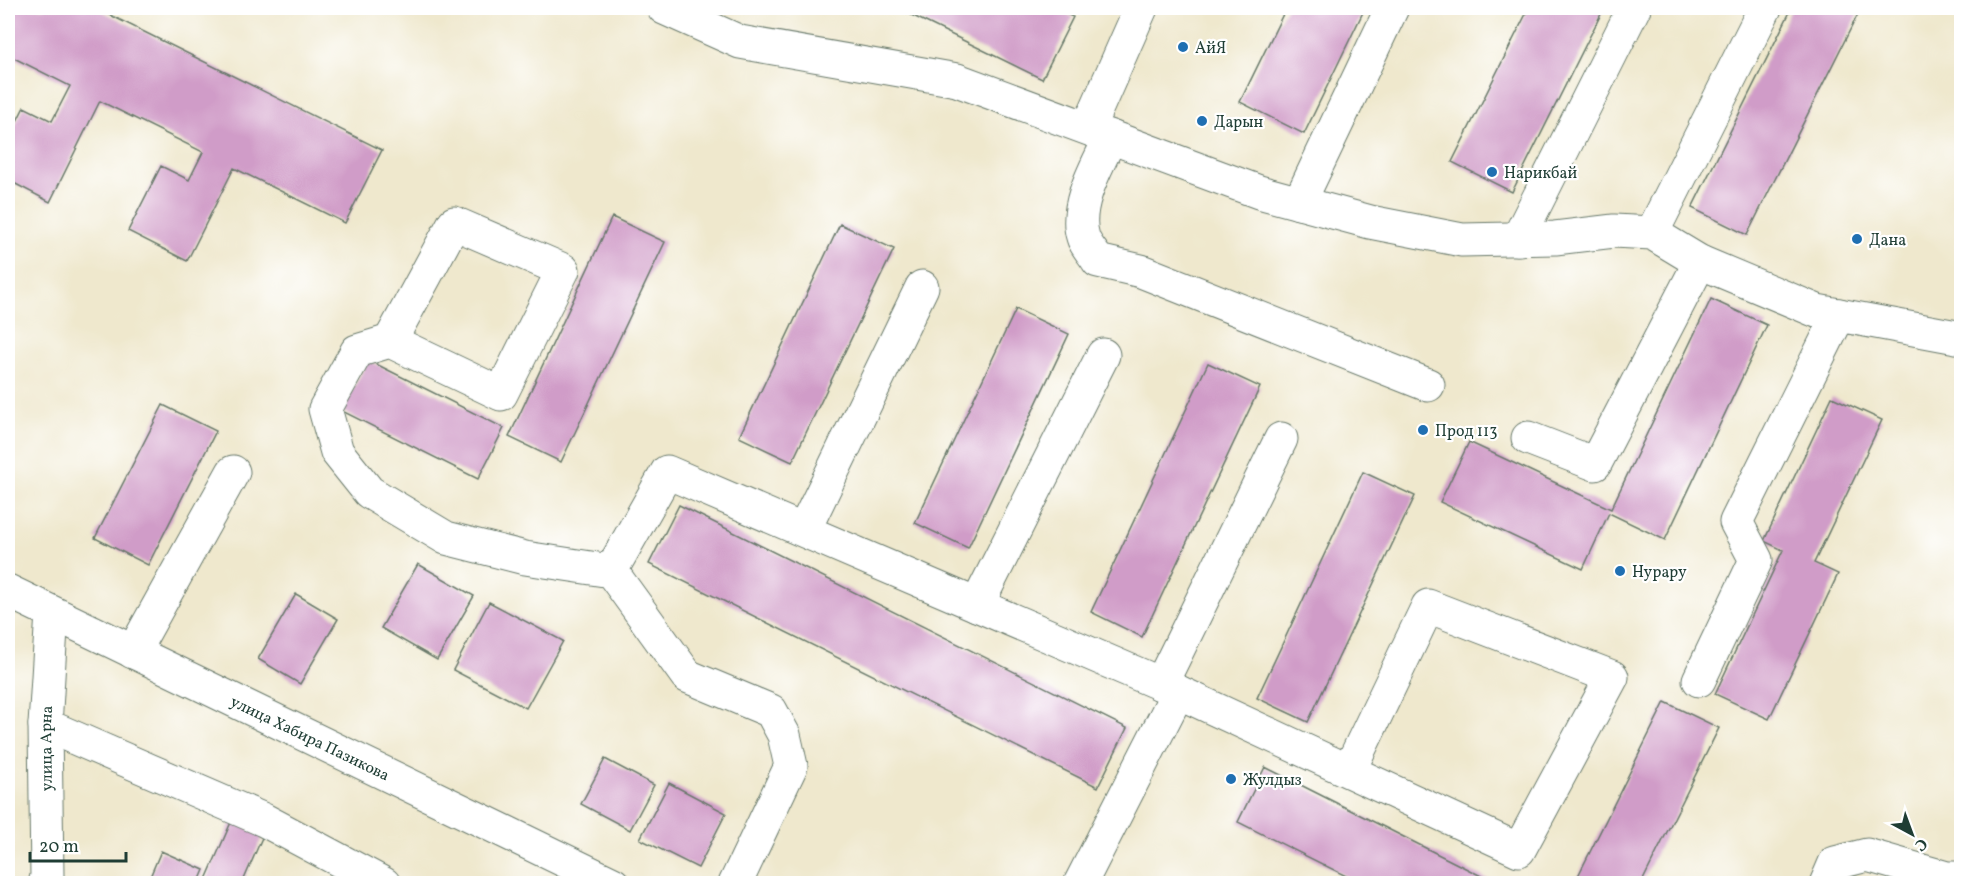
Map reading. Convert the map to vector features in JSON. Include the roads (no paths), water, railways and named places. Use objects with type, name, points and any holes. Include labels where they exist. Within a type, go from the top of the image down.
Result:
[{"type":"street","points":[[664,8],[740,42],[957,80],[1259,192],[1370,222],[1462,240],[1555,238],[1614,231],[1652,233],[1700,262],[1817,311],[1962,338]]},
{"type":"street","points":[[1141,8],[1099,133],[1080,219],[1083,238],[1098,261],[1142,271],[1428,385]]},
{"type":"street","points":[[1299,203],[1392,8]]},
{"type":"street","points":[[1518,239],[1634,8]]},
{"type":"street","points":[[1652,233],[1765,8]]},
{"type":"street","points":[[390,341],[454,223],[563,270],[501,394],[390,341],[357,351],[325,409],[337,452],[369,492],[446,538],[525,558],[610,571],[687,676],[771,711],[784,735],[791,766],[735,884]]},
{"type":"street","points":[[1528,438],[1595,464],[1700,262]]},
{"type":"street","points":[[804,530],[922,287]]},
{"type":"street","points":[[1699,680],[1756,561],[1736,522],[1839,315]]},
{"type":"street","points":[[977,605],[1102,355]]},
{"type":"street","points":[[1080,884],[1281,439]]},
{"type":"street","points":[[133,652],[233,472]]},
{"type":"street","points":[[610,571],[668,472],[1170,688],[1349,771],[1520,850],[1612,677],[1428,606],[1349,771]]},
{"type":"street","name":"улица Хабира Пазикова","points":[[8,591],[613,884]]},
{"type":"street","name":"улица Арна","points":[[45,884],[47,876],[45,725],[52,613]]},
{"type":"street","points":[[45,725],[264,820],[384,884]]},
{"type":"street","points":[[1826,884],[1835,863],[1867,855],[1947,878],[1962,878]]},
{"type":"place","name":"АйЯ","points":[[1183,47]]},
{"type":"place","name":"Дарын","points":[[1202,121]]},
{"type":"place","name":"Нарикбай","points":[[1492,172]]},
{"type":"place","name":"Дана","points":[[1857,239]]},
{"type":"place","name":"Прод 113","points":[[1423,430]]},
{"type":"place","name":"Нурару","points":[[1620,571]]},
{"type":"place","name":"Жулдыз","points":[[1231,779]]}]
